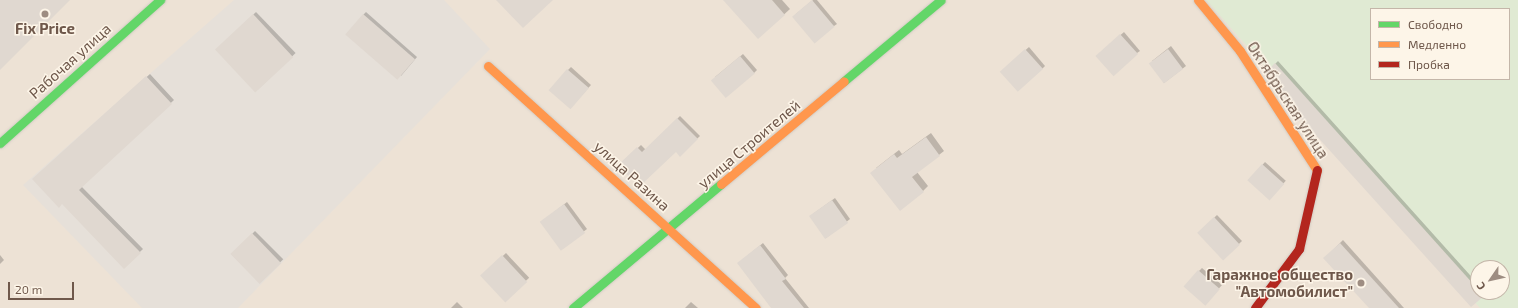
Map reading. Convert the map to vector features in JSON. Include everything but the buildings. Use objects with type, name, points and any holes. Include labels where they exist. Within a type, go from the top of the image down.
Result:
[{"type":"street","name":"Рабочая улица","points":[[0,144],[160,0]]},
{"type":"street","name":"улица Строителей","points":[[573,308],[670,230],[941,0]]},
{"type":"street","name":"Октябрьская улица","points":[[1198,0],[1240,51],[1318,168],[1299,249],[1255,308]]},
{"type":"street","name":"улица Разина","points":[[488,66],[756,308]]},
{"type":"shaded area","points":[[0,0],[1518,0],[1518,308],[0,308]]},
{"type":"shaded area","points":[[234,0],[444,0],[490,49],[238,308],[142,308],[23,185]]},
{"type":"green space","points":[[1206,0],[1518,0],[1518,308],[1480,308],[1473,300],[1510,300],[1510,260],[1470,260],[1470,297]]},
{"type":"traffic: fast","points":[[0,143],[160,0]]},
{"type":"traffic: fast","points":[[844,81],[941,0]]},
{"type":"traffic: fast","points":[[573,308],[721,184]]},
{"type":"traffic: slow","points":[[1198,0],[1240,51],[1317,170]]},
{"type":"traffic: slow","points":[[488,66],[756,308]]},
{"type":"traffic: slow","points":[[721,184],[844,81]]},
{"type":"traffic: jam","points":[[1255,308],[1299,249],[1317,170]]},
{"type":"place","name":"Fix Price","points":[[45,14]]},
{"type":"place","name":"Гаражное общество \"Автомобилист\"","points":[[1361,283]]}]
